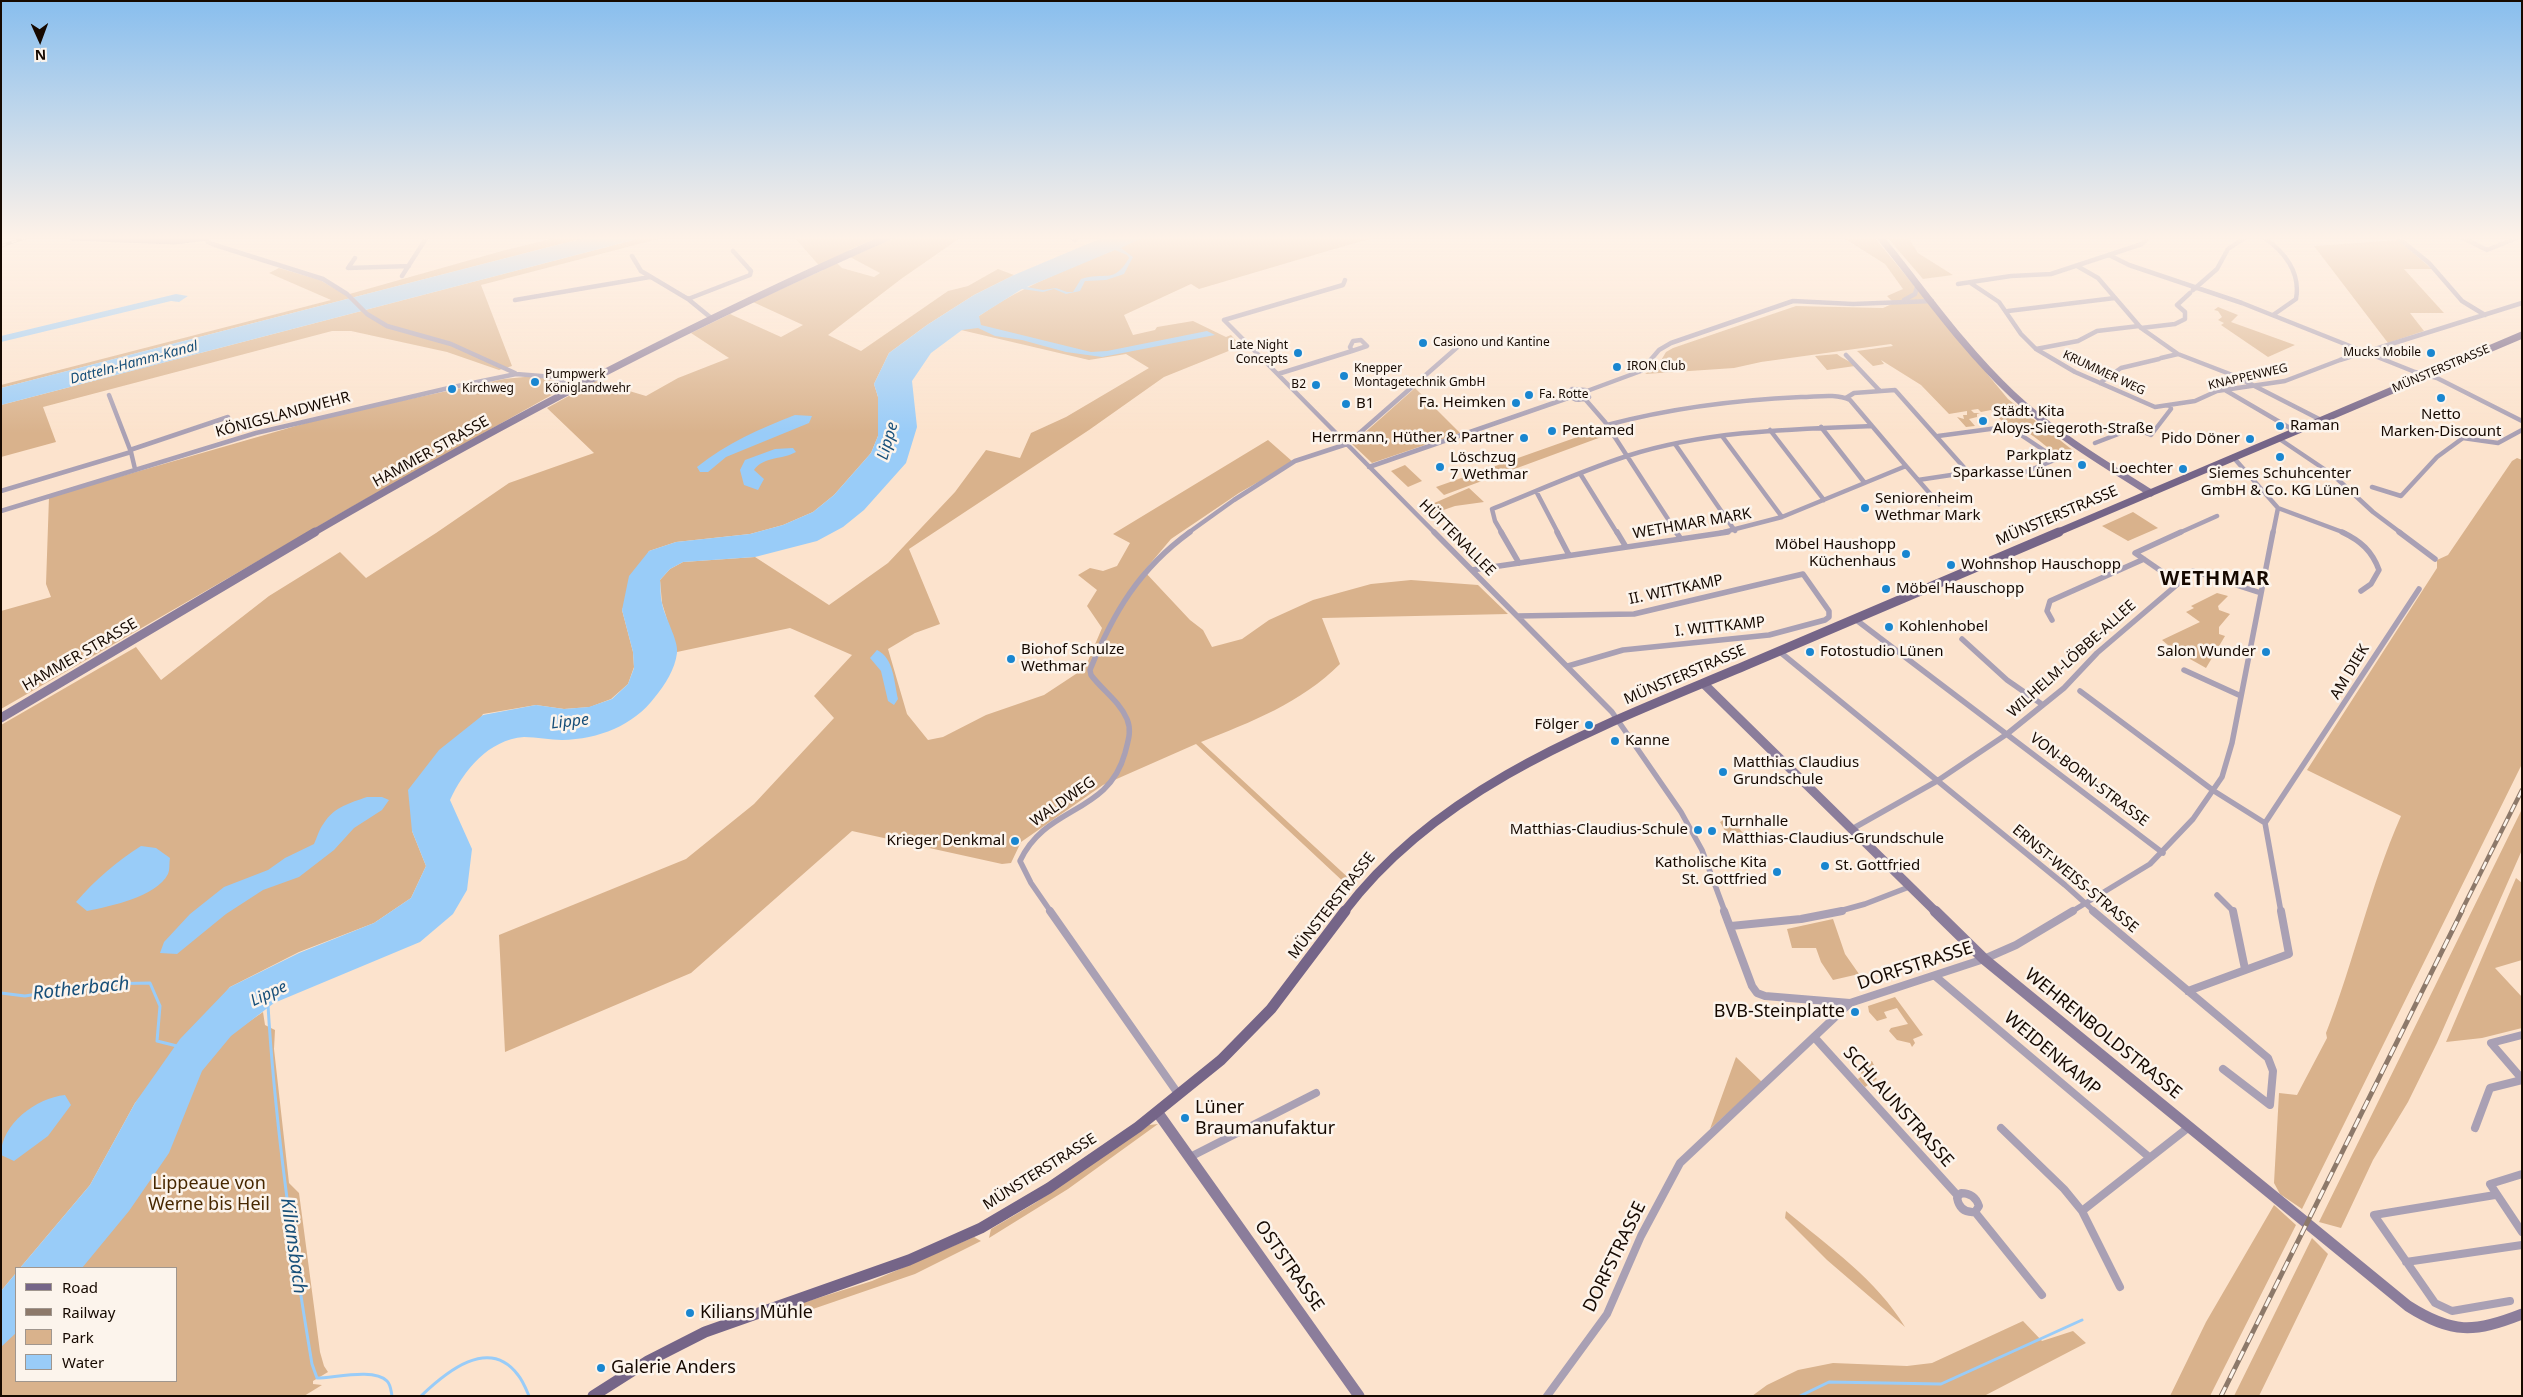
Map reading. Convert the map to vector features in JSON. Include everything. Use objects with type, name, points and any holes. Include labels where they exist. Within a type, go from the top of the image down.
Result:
[{"type":"main road","name":"MÜNSTERSTRASSE","points":[[594,1396],[650,1359],[709,1330],[890,1268],[980,1228],[1045,1191],[1158,1113],[1227,1056],[1295,979],[1354,899],[1399,851],[1444,814],[1486,787],[1538,758],[1617,721],[2522,334]]},
{"type":"street","points":[[355,302],[367,314],[387,326],[451,344],[516,374]]},
{"type":"street","points":[[692,302],[710,317]]},
{"type":"street","name":"HAMMER STRASSE","points":[[1,718],[410,479],[573,388],[710,317],[743,302]]},
{"type":"street","name":"HÜTTENALLEE","points":[[1285,302],[1224,320],[1612,712],[1692,831],[1709,867],[1752,986],[1757,993],[1765,996],[1850,1003]]},
{"type":"street","points":[[1570,397],[1569,392],[1572,389],[1587,391],[1641,371],[1659,350],[1671,343],[1791,302]]},
{"type":"street","points":[[1833,302],[1853,304],[1897,302]]},
{"type":"street","points":[[1933,302],[1988,369],[2014,396],[2082,447],[2151,493]]},
{"type":"street","name":"KRUMMER WEG","points":[[2000,302],[2008,311],[2021,334],[2036,349],[2075,372],[2150,406],[2170,405]]},
{"type":"street","points":[[2008,311],[2035,310],[2071,302]]},
{"type":"street","points":[[2119,302],[2140,327],[2178,354],[2256,387],[2320,420]]},
{"type":"street","points":[[2036,349],[2075,340],[2094,334],[2097,331],[2175,324],[2185,319],[2185,312],[2177,305],[2180,302]]},
{"type":"street","points":[[2233,302],[2273,315],[2366,354],[2437,378],[2522,421]]},
{"type":"street","points":[[2273,315],[2290,302]]},
{"type":"street","points":[[2466,302],[2486,315]]},
{"type":"street","name":"KNAPPENWEG","points":[[2170,405],[2195,401],[2225,390],[2256,387],[2284,381],[2340,360],[2366,354],[2522,303]]},
{"type":"street","points":[[1347,444],[1460,344]]},
{"type":"street","points":[[1278,374],[1352,351]]},
{"type":"street","points":[[2100,383],[2121,368],[2178,354]]},
{"type":"street","points":[[1846,355],[1879,390]]},
{"type":"street","name":"KÖNIGSLANDWEHR","points":[[1,511],[135,469],[323,416],[516,374],[554,377],[573,388]]},
{"type":"street","points":[[1607,425],[1641,416],[1722,403],[1785,398],[1846,398],[1854,394],[1879,390],[1895,390],[1938,436],[1968,472]]},
{"type":"street","points":[[2225,390],[2294,431]]},
{"type":"street","points":[[1585,399],[1589,395],[1587,391]]},
{"type":"street","points":[[109,395],[135,469]]},
{"type":"street","points":[[1369,467],[1570,397],[1585,399],[1607,425],[1681,539]]},
{"type":"street","points":[[1846,398],[1939,504]]},
{"type":"street","points":[[2094,443],[2134,428],[2152,434],[2171,409],[2170,405]]},
{"type":"street","name":"KÖNIGSLANDWEHR","points":[[1,492],[130,451],[228,417]]},
{"type":"street","points":[[1518,563],[1495,521],[1492,509],[1536,491],[1627,456],[1674,444],[1770,430],[1872,426]]},
{"type":"street","points":[[1820,427],[1864,482]]},
{"type":"street","points":[[1918,480],[1991,469],[2005,476],[2013,476],[2056,459],[2012,429],[2005,427],[1938,436]]},
{"type":"street","points":[[1770,430],[1824,500]]},
{"type":"street","points":[[2372,487],[2401,496],[2428,463],[2442,451],[2463,438],[2496,444],[2511,439],[2522,430]]},
{"type":"street","points":[[1722,436],[1782,517]]},
{"type":"street","points":[[2278,438],[2328,472],[2360,498],[2373,512],[2435,559]]},
{"type":"street","name":"WALDWEG","points":[[1180,1096],[1036,891],[1020,861],[1023,851],[1034,836],[1092,798],[1112,782],[1121,768],[1130,734],[1126,718],[1094,680],[1090,670],[1106,628],[1121,604],[1146,572],[1172,545],[1265,480],[1295,462],[1347,444]]},
{"type":"street","points":[[1674,444],[1735,531]]},
{"type":"street","points":[[2233,457],[2278,508],[2342,532],[2368,549],[2376,560],[2379,570],[2372,584],[2361,591]]},
{"type":"street","name":"WETHMAR MARK","points":[[1472,570],[1735,531],[1782,517],[1906,466]]},
{"type":"street","points":[[1581,475],[1626,547]]},
{"type":"street","points":[[1536,491],[1569,556]]},
{"type":"street","name":"DORFSTRASSE","points":[[1547,1396],[1607,1314],[1641,1236],[1680,1162],[1815,1038],[1850,1003],[1984,959],[2030,937],[2150,864],[2163,853],[2193,820],[2222,777],[2228,758],[2278,508]]},
{"type":"street","points":[[2177,582],[2136,553],[2217,516]]},
{"type":"street","points":[[2052,620],[2047,611],[2050,601],[2144,559]]},
{"type":"street","name":"WILHELM-LÖBBE-ALLEE","points":[[1852,829],[1937,781],[2007,734],[2075,678],[2097,653],[2177,582],[2193,571],[2261,593]]},
{"type":"street","name":"II. WITTKAMP","points":[[1517,616],[1634,614],[1800,574],[1807,577]]},
{"type":"street","name":"I. WITTKAMP","points":[[1568,666],[1623,650],[1769,635],[1825,620],[1829,617],[1827,607],[1807,577]]},
{"type":"street","name":"AM DIEK","points":[[2265,823],[2304,768],[2419,589]]},
{"type":"street","name":"VON-BORN-STRASSE","points":[[1855,619],[2163,853]]},
{"type":"street","points":[[1962,640],[2007,680],[2043,705]]},
{"type":"street","name":"ERNST-WEISS-STRASSE","points":[[1780,652],[2085,902],[2268,1058],[2273,1071],[2270,1105],[2223,1069]]},
{"type":"street","points":[[2184,670],[2240,696]]},
{"type":"street","name":"WEHRENBOLDSTRASSE","points":[[1704,684],[1984,959],[2421,1315],[2449,1327],[2469,1330],[2488,1328],[2522,1314]]},
{"type":"street","points":[[2080,692],[2214,790],[2265,823],[2289,954],[2188,990]]},
{"type":"street","points":[[1731,926],[1783,923],[1841,913],[1882,899],[1909,886]]},
{"type":"street","points":[[2217,895],[2233,909],[2245,969]]},
{"type":"street","name":"WEIDENKAMP","points":[[1935,976],[2149,1157]]},
{"type":"street","points":[[2475,1128],[2490,1088],[2522,1079],[2491,1043],[2522,1035]]},
{"type":"street","name":"SCHLAUNSTRASSE","points":[[1815,1038],[1857,1083],[1917,1156],[1958,1196]]},
{"type":"street","points":[[1190,1157],[1316,1093]]},
{"type":"street","name":"OSTSTRASSE","points":[[1158,1113],[1359,1396]]},
{"type":"street","points":[[2082,1211],[2189,1127]]},
{"type":"street","points":[[2001,1128],[2019,1149],[2074,1199],[2082,1211],[2120,1287]]},
{"type":"street","points":[[2522,1174],[2490,1184],[2495,1195],[2522,1232]]},
{"type":"street","name":"SCHLAUNSTRASSE","points":[[1958,1196],[1966,1193],[1975,1198],[1979,1206],[1975,1212]]},
{"type":"street","points":[[2495,1195],[2374,1215],[2435,1303],[2452,1311],[2510,1301]]},
{"type":"street","name":"SCHLAUNSTRASSE","points":[[1958,1196],[1957,1201],[1961,1208],[1968,1212],[1975,1212]]},
{"type":"street","name":"SCHLAUNSTRASSE","points":[[1975,1212],[2042,1295]]},
{"type":"street","points":[[2406,1262],[2522,1245]]},
{"type":"green space","points":[[322,302],[335,302],[1,388],[1,385]]},
{"type":"green space","points":[[395,302],[488,302],[512,366],[499,370],[447,352],[351,331],[332,331],[43,407],[56,442],[1,457],[1,405]]},
{"type":"green space","points":[[753,302],[871,302],[828,335],[861,351],[932,302],[963,302],[889,353],[874,384],[878,397],[878,436],[871,453],[834,495],[813,512],[783,525],[750,534],[676,542],[649,551],[622,610],[633,652],[634,667],[628,684],[611,699],[590,707],[564,709],[536,705],[483,714],[412,831],[426,866],[411,898],[374,923],[299,952],[230,987],[135,1103],[90,1185],[21,1267],[15,1267],[15,1274],[1,1291],[1,725],[136,647],[161,680],[269,596],[340,552],[366,578],[509,483],[594,453],[547,408],[596,381],[646,396],[678,378],[729,358],[691,333],[730,314],[781,337],[803,325]]},
{"type":"green space","points":[[1001,302],[1152,302],[1124,315],[1133,335],[1155,330],[1157,327],[1193,321],[1226,337],[1231,335],[1241,346],[1164,377],[1089,430],[909,549],[940,624],[915,633],[888,649],[907,714],[928,740],[943,737],[986,715],[1044,695],[1085,668],[1102,628],[1087,606],[1097,590],[1078,575],[1090,568],[1103,571],[1117,566],[1130,543],[1113,534],[1268,440],[1293,462],[1239,493],[1171,539],[1144,571],[1190,620],[1203,630],[1212,647],[1242,639],[1269,620],[1313,600],[1371,584],[1411,580],[1478,585],[1508,614],[1322,618],[1340,664],[1325,678],[1292,701],[1257,719],[1201,742],[1354,883],[1349,887],[1196,744],[1103,785],[1021,842],[1011,863],[1002,864],[852,831],[691,973],[505,1052],[499,935],[686,859],[754,804],[834,718],[814,696],[852,655],[790,628],[677,652],[662,603],[660,580],[670,569],[683,562],[755,557],[829,605],[888,563],[955,492],[986,450],[1020,458],[1031,433],[1066,417],[1149,368],[1126,354],[1089,360],[961,330]]},
{"type":"green space","points":[[1928,302],[2008,399],[2075,452],[2061,457],[2032,435],[2016,427],[1998,426],[2004,423],[1991,410],[1981,412],[1978,409],[1971,410],[1974,413],[1980,413],[1977,414],[1977,417],[1969,419],[1975,426],[1966,427],[1957,417],[1964,419],[1963,415],[1967,415],[1967,411],[1949,414],[1921,385],[1881,360],[1884,364],[1873,366],[1857,351],[1893,346],[1891,344],[1761,362],[1734,368],[1645,374],[1657,367],[1666,352],[1673,348],[1796,306],[1883,308],[1894,303]]},
{"type":"green space","points":[[2357,302],[2434,302],[2444,313],[2410,313],[2424,331],[2388,343]]},
{"type":"green space","points":[[2218,307],[2238,315],[2231,322],[2295,345],[2268,357],[2221,325],[2224,323],[2218,320],[2222,317],[2218,311],[2214,310]]},
{"type":"green space","points":[[1837,354],[1855,366],[1827,370],[1815,356]]},
{"type":"green space","points":[[534,376],[555,381],[566,387],[355,505],[1,709],[1,611],[51,597],[46,584],[49,497],[334,415],[504,379]]},
{"type":"green space","points":[[1415,388],[1460,433],[1372,463],[1352,444]]},
{"type":"green space","points":[[1600,429],[1604,436],[1444,495],[1436,487]]},
{"type":"green space","points":[[2517,458],[2522,460],[2522,764],[2302,1209],[2280,1194],[2274,1183],[2279,1093],[2297,1095],[2327,1038],[2326,1033],[2380,869],[2401,816],[2307,770],[2437,568],[2437,560],[2448,555],[2512,461]]},
{"type":"green space","points":[[1405,465],[1422,481],[1408,487],[1391,471]]},
{"type":"green space","points":[[1469,488],[1484,502],[1455,506],[1432,514],[1425,507]]},
{"type":"green space","points":[[2133,512],[2158,528],[2128,541],[2102,526]]},
{"type":"green space","points":[[2217,593],[2228,596],[2218,606],[2219,610],[2230,614],[2219,627],[2219,634],[2225,636],[2206,668],[2174,650],[2162,640],[2200,622],[2186,612],[2194,608],[2191,606]]},
{"type":"green space","points":[[2522,809],[2522,850],[2437,1043],[2408,1102],[2373,1160],[2341,1228],[2319,1222]]},
{"type":"green space","points":[[1729,817],[1749,840],[1731,841],[1720,822]]},
{"type":"green space","points":[[2516,878],[2522,883],[2522,960],[2495,968],[2522,997],[2522,1028],[2482,1038],[2446,1042]]},
{"type":"green space","points":[[1833,919],[1845,954],[1859,974],[1833,980],[1821,962],[1816,948],[1792,948],[1787,929]]},
{"type":"green space","points":[[1895,997],[1923,1035],[1913,1039],[1915,1043],[1912,1047],[1910,1043],[1897,1040],[1889,1031],[1891,1028],[1908,1024],[1897,1008],[1884,1012],[1887,1018],[1877,1021],[1869,1012],[1868,1006]]},
{"type":"green space","name":"Lippeaue von Werne bis Heil","points":[[263,1012],[265,1025],[275,1030],[274,1049],[289,1183],[299,1193],[320,1352],[328,1372],[313,1381],[313,1384],[322,1385],[304,1396],[1,1396],[1,1329],[15,1316],[15,1382],[178,1382],[178,1267],[55,1267],[178,1070]]},
{"type":"green space","points":[[1736,1057],[1762,1082],[1710,1129]]},
{"type":"green space","points":[[1872,1061],[1878,1074],[1875,1077],[1877,1079],[1865,1087],[1858,1079],[1863,1075],[1857,1069]]},
{"type":"green space","points":[[1158,1124],[1068,1189],[989,1238],[991,1229],[1035,1203],[1149,1125]]},
{"type":"green space","points":[[2274,1205],[2296,1225],[2210,1396],[2170,1396],[2206,1322]]},
{"type":"green space","points":[[1786,1211],[1851,1264],[1894,1310],[1905,1327],[1827,1260],[1785,1218]]},
{"type":"green space","points":[[974,1237],[981,1241],[915,1274],[810,1310],[796,1311],[799,1304],[872,1281]]},
{"type":"green space","points":[[2312,1238],[2328,1254],[2259,1396],[2234,1396]]},
{"type":"green space","points":[[2023,1321],[2042,1341],[2073,1331],[2086,1343],[1984,1396],[1752,1396],[1767,1385],[1798,1370],[1833,1363],[1907,1366],[1932,1363]]},
{"type":"water","points":[[142,302],[166,302],[1,342],[1,336]]},
{"type":"water","name":"Datteln-Hamm-Kanal","points":[[335,302],[395,302],[1,405],[1,388]]},
{"type":"water","name":"Lippe","points":[[963,302],[1001,302],[979,316],[981,325],[1091,352],[1107,351],[1207,331],[1215,335],[1102,357],[1066,352],[1022,340],[995,336],[978,328],[962,330],[931,353],[912,381],[917,427],[906,463],[864,510],[843,527],[817,541],[755,557],[683,562],[670,569],[660,580],[661,597],[663,608],[676,642],[677,653],[669,676],[659,692],[646,707],[626,723],[602,734],[562,740],[524,737],[511,739],[488,750],[479,758],[462,778],[450,800],[472,849],[467,890],[453,914],[420,942],[274,1003],[231,1036],[202,1071],[169,1153],[129,1211],[83,1267],[21,1267],[90,1185],[135,1103],[180,1039],[230,987],[299,953],[374,923],[411,898],[426,866],[412,831],[408,790],[439,750],[483,715],[536,705],[564,709],[589,707],[612,699],[628,684],[634,668],[633,652],[622,610],[629,576],[649,551],[676,542],[750,534],[783,525],[813,512],[834,495],[871,453],[878,436],[878,397],[874,384],[889,353]]},
{"type":"water","points":[[795,415],[812,416],[809,423],[726,457],[708,472],[700,472],[697,467],[708,458],[744,437]]},
{"type":"water","points":[[793,448],[796,452],[763,462],[754,470],[764,479],[758,490],[744,485],[740,470],[745,460],[775,449]]},
{"type":"water","points":[[877,650],[887,659],[892,671],[898,699],[894,705],[888,701],[881,671],[870,658]]},
{"type":"water","points":[[367,797],[382,797],[389,800],[382,810],[354,828],[334,850],[299,877],[263,890],[226,914],[177,954],[160,953],[164,942],[190,914],[224,887],[268,870],[285,858],[314,844],[322,825],[333,813],[343,806]]},
{"type":"water","points":[[141,846],[156,848],[170,858],[168,874],[154,889],[132,899],[87,911],[76,902],[107,871]]},
{"type":"water","points":[[65,1095],[71,1105],[48,1136],[14,1161],[1,1155],[7,1133],[22,1114],[43,1101]]},
{"type":"water","points":[[15,1274],[15,1334],[1,1347],[1,1291]]},
{"type":"waterway","name":"Rotherbach","points":[[1,993],[25,996],[100,984],[150,983],[160,1006],[157,1041],[177,1046]]},
{"type":"waterway","name":"Kiliansbach","points":[[268,1005],[285,1185],[312,1364],[317,1378],[364,1374],[381,1377],[387,1381],[391,1388],[392,1396]]},
{"type":"waterway","points":[[1800,1396],[1829,1382],[1941,1384],[2082,1320]]},
{"type":"waterway","name":"Kiliansbach","points":[[421,1396],[455,1369],[481,1358],[494,1358],[507,1364],[520,1377],[529,1396]]},
{"type":"railway","points":[[2461,912],[2522,790]]},
{"type":"railway","points":[[2221,1396],[2462,911]]},
{"type":"place","name":"Casiono und Kantine","points":[[1423,343]]},
{"type":"place","name":"Late Night Concepts","points":[[1298,353]]},
{"type":"place","name":"Mucks Mobile","points":[[2431,353]]},
{"type":"place","name":"IRON Club","points":[[1617,367]]},
{"type":"place","name":"Knepper Montagetechnik GmbH","points":[[1344,376]]},
{"type":"place","name":"Pumpwerk Königlandwehr","points":[[535,382]]},
{"type":"place","name":"B2","points":[[1316,385]]},
{"type":"place","name":"Kirchweg","points":[[452,389]]},
{"type":"place","name":"Fa. Rotte","points":[[1529,395]]},
{"type":"place","name":"Netto Marken-Discount","points":[[2441,398]]},
{"type":"place","name":"Fa. Heimken","points":[[1516,403]]},
{"type":"place","name":"B1","points":[[1346,404]]},
{"type":"place","name":"Städt. Kita Aloys-Siegeroth-Straße","points":[[1983,421]]},
{"type":"place","name":"Raman","points":[[2280,426]]},
{"type":"place","name":"Pentamed","points":[[1552,431]]},
{"type":"place","name":"Herrmann, Hüther & Partner","points":[[1524,438]]},
{"type":"place","name":"Pido Döner","points":[[2250,439]]},
{"type":"place","name":"Siemes Schuhcenter GmbH & Co. KG Lünen","points":[[2280,457]]},
{"type":"place","name":"Parkplatz Sparkasse Lünen","points":[[2082,465]]},
{"type":"place","name":"Löschzug 7 Wethmar","points":[[1440,467]]},
{"type":"place","name":"Loechter","points":[[2183,469]]},
{"type":"place","name":"Seniorenheim Wethmar Mark","points":[[1865,508]]},
{"type":"place","name":"Möbel Haushopp Küchenhaus","points":[[1906,554]]},
{"type":"place","name":"Wohnshop Hauschopp","points":[[1951,565]]},
{"type":"place","name":"Möbel Hauschopp","points":[[1886,589]]},
{"type":"place","name":"Kohlenhobel","points":[[1889,627]]},
{"type":"place","name":"Fotostudio Lünen","points":[[1810,652]]},
{"type":"place","name":"Salon Wunder","points":[[2266,652]]},
{"type":"place","name":"Biohof Schulze Wethmar","points":[[1011,659]]},
{"type":"place","name":"Fölger","points":[[1589,725]]},
{"type":"place","name":"Kanne","points":[[1615,741]]},
{"type":"place","name":"Matthias Claudius Grundschule","points":[[1723,772]]},
{"type":"place","name":"Matthias-Claudius-Schule","points":[[1698,830]]},
{"type":"place","name":"Turnhalle Matthias-Claudius-Grundschule","points":[[1712,831]]},
{"type":"place","name":"Krieger Denkmal","points":[[1015,841]]},
{"type":"place","name":"St. Gottfried","points":[[1825,866]]},
{"type":"place","name":"Katholische Kita St. Gottfried","points":[[1777,872]]},
{"type":"place","name":"BVB-Steinplatte","points":[[1855,1012]]},
{"type":"place","name":"Lüner Braumanufaktur","points":[[1185,1118]]},
{"type":"place","name":"Kilians Mühle","points":[[690,1313]]},
{"type":"place","name":"Galerie Anders","points":[[601,1368]]},
{"type":"district","name":"WETHMAR","points":[[2215,579]]}]
